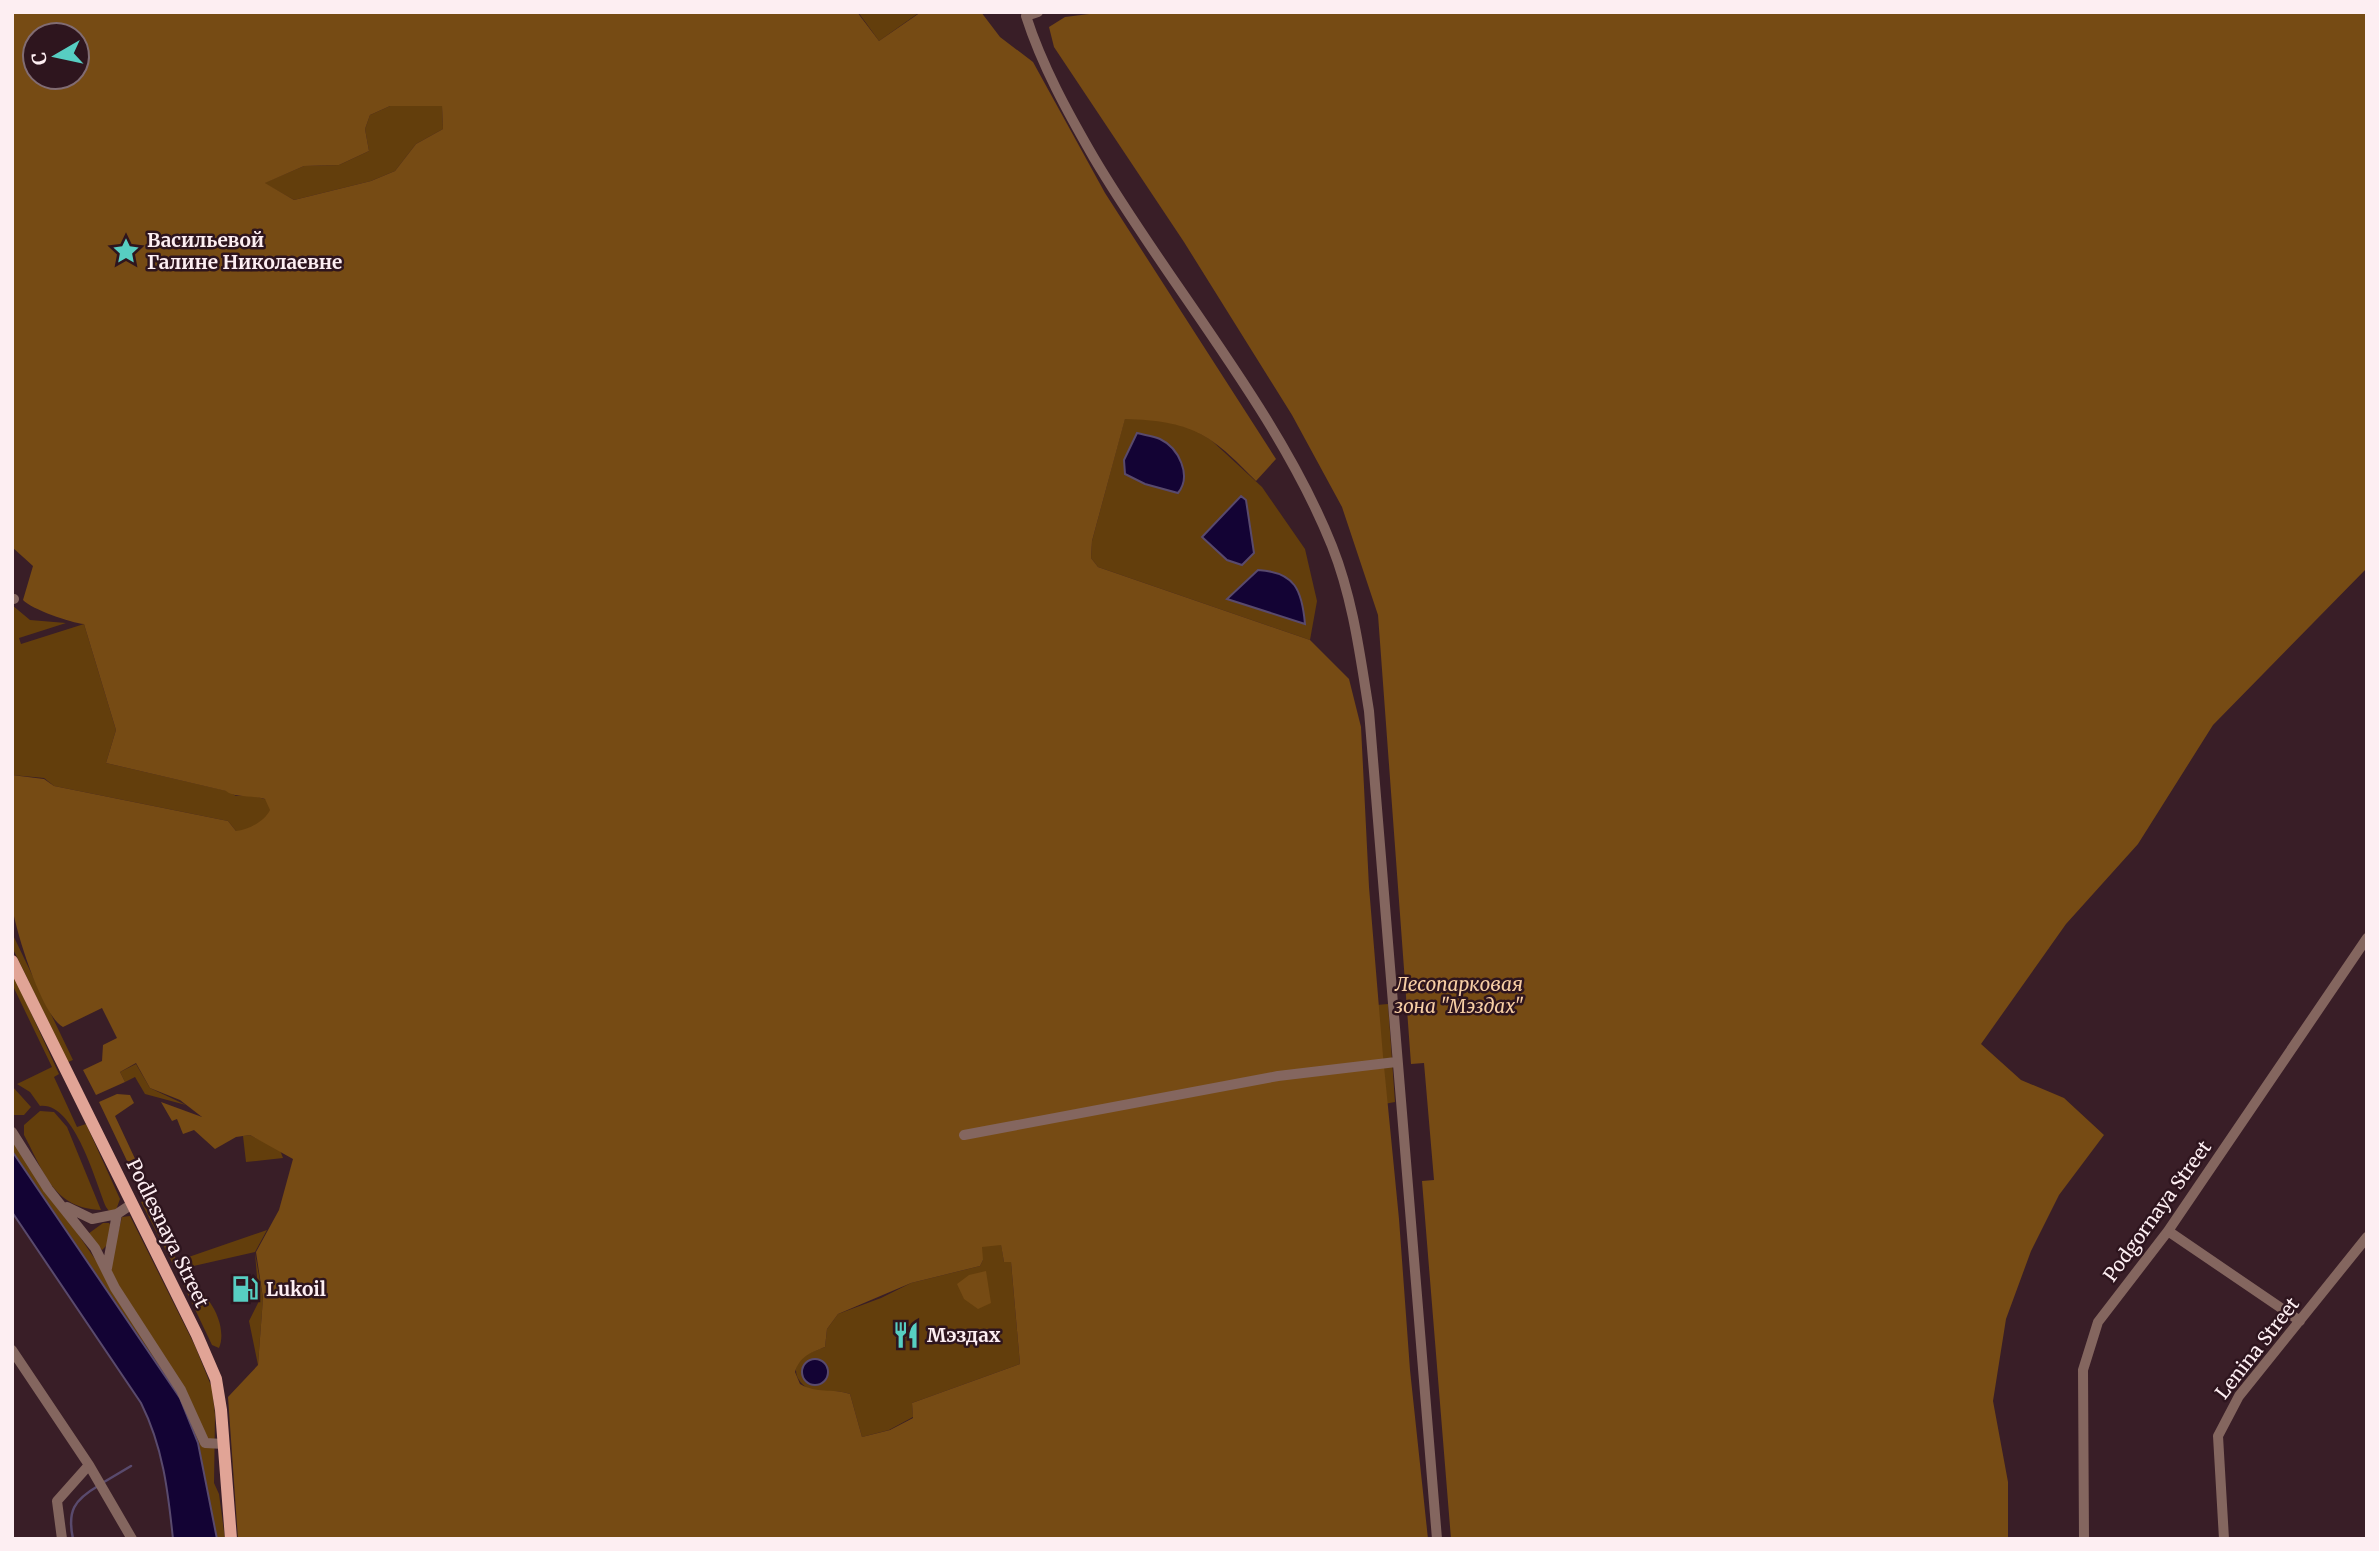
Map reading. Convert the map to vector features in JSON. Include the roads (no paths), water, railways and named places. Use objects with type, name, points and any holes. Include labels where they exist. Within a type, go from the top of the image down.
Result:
[{"type":"main road","name":"Podlesnaya Street","points":[[12,961],[216,1379],[231,1539]]},
{"type":"street","points":[[1038,12],[1026,16],[1065,108],[1130,219],[1281,446],[1332,546],[1352,610],[1369,711],[1395,1062],[1437,1539]]},
{"type":"street","name":"Podgornaya Street","points":[[2084,1539],[2083,1370],[2098,1322],[2168,1231],[2367,938]]},
{"type":"street","points":[[964,1135],[1279,1076],[1395,1062]]},
{"type":"street","points":[[12,1132],[94,1248],[107,1274],[181,1390],[205,1443],[224,1444]]},
{"type":"street","points":[[60,1203],[92,1219],[117,1214],[132,1204]]},
{"type":"street","points":[[107,1274],[107,1259],[117,1214]]},
{"type":"street","points":[[2168,1231],[2300,1321]]},
{"type":"street","name":"Lenina Street","points":[[2224,1539],[2218,1436],[2223,1422],[2239,1396],[2367,1237]]},
{"type":"street","points":[[12,1350],[110,1498],[132,1539]]},
{"type":"street","points":[[62,1539],[57,1501],[92,1470]]},
{"type":"waterway","points":[[104,1482],[131,1466]]},
{"type":"waterway","points":[[73,1539],[71,1521],[74,1507],[83,1496],[98,1486]]},
{"type":"place","name":"Васильевой Галине Николаевне","points":[[126,251]]},
{"type":"place","name":"Lukoil","points":[[245,1289]]},
{"type":"place","name":"Мэздах","points":[[906,1335]]},
{"type":"park label","name":"Лесопарковая зона \"Мэздах\"","points":[[1459,995]]}]
